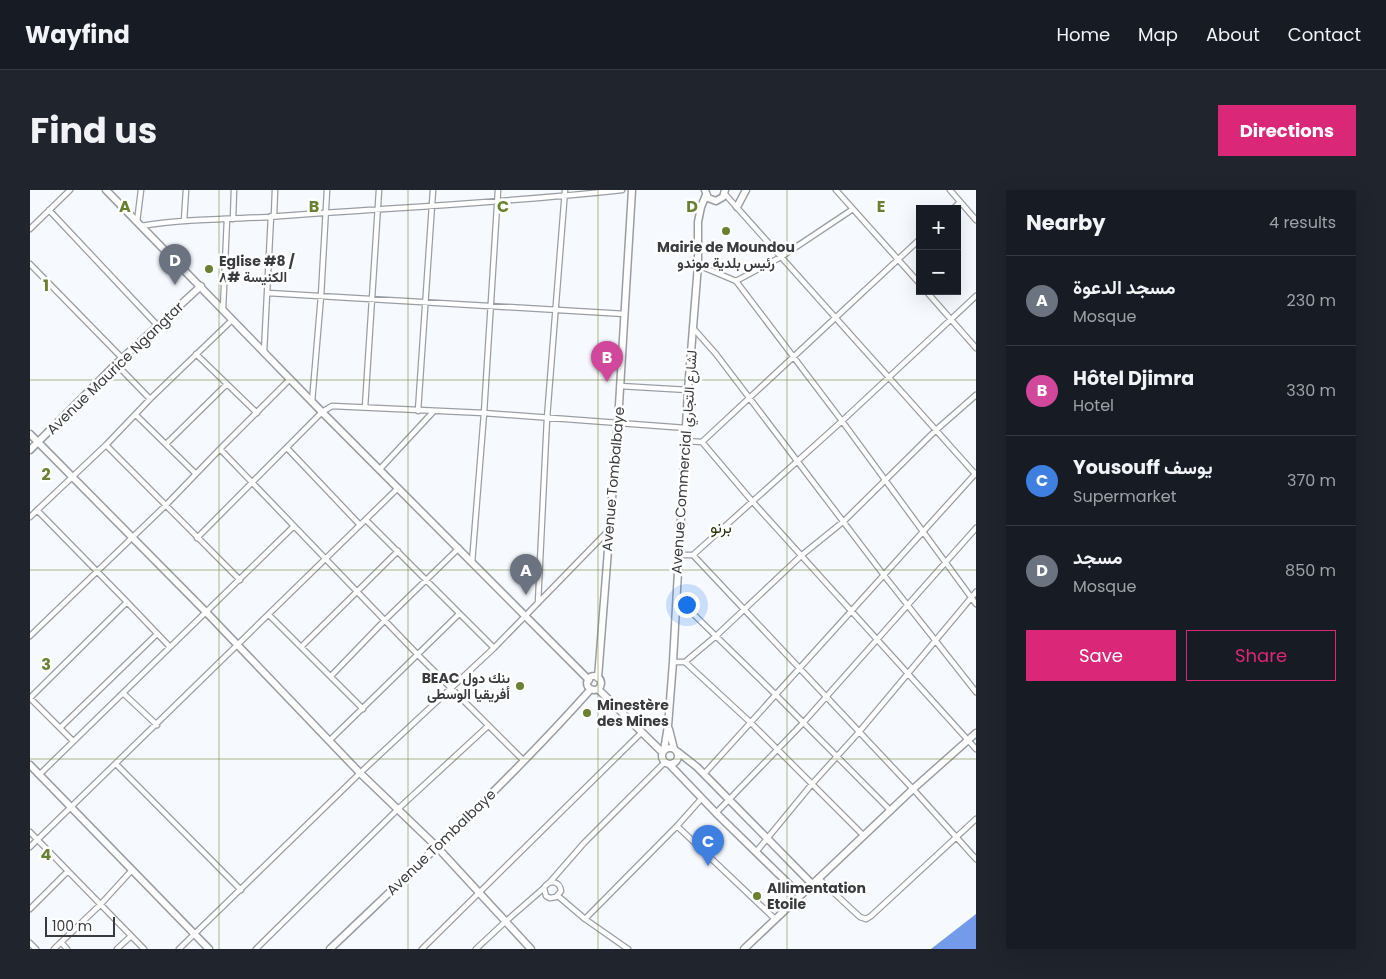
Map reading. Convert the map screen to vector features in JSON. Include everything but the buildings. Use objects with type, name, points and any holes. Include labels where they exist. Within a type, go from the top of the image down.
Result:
[{"type":"street","points":[[30,230],[70,190]]},
{"type":"street","points":[[106,190],[224,309],[232,320],[312,402],[589,680],[588,685],[663,751]]},
{"type":"street","points":[[139,224],[141,190]]},
{"type":"street","points":[[184,221],[186,190]]},
{"type":"street","points":[[233,219],[234,190]]},
{"type":"street","points":[[264,352],[275,190]]},
{"type":"street","points":[[312,402],[327,190]]},
{"type":"street","points":[[365,407],[379,190]]},
{"type":"street","points":[[418,411],[432,190]]},
{"type":"street","points":[[472,563],[484,413],[498,190]]},
{"type":"street","points":[[139,224],[378,209],[622,190]]},
{"type":"street","name":"Avenue Tombalbaye","points":[[598,678],[618,422],[632,190]]},
{"type":"street","points":[[737,207],[740,198],[746,190]]},
{"type":"street","points":[[836,190],[916,279]]},
{"type":"street","points":[[950,190],[976,220]]},
{"type":"street","points":[[704,774],[883,574],[976,474],[724,192],[720,200],[716,201],[712,200],[705,193]]},
{"type":"street","points":[[538,603],[547,418],[565,193]]},
{"type":"street","name":"Avenue Commercial لشارع التجاري","points":[[668,726],[688,390],[698,265],[698,222],[705,193]]},
{"type":"street","points":[[957,205],[960,202]]},
{"type":"street","points":[[736,282],[781,257],[853,209]]},
{"type":"street","points":[[49,210],[158,326]]},
{"type":"street","points":[[224,309],[227,219]]},
{"type":"street","points":[[702,442],[916,243]]},
{"type":"street","points":[[30,264],[123,359]]},
{"type":"street","points":[[698,265],[736,282],[886,480],[976,604]]},
{"type":"street","name":"Avenue Maurice Ngangtar","points":[[30,450],[116,364],[201,286]]},
{"type":"street","points":[[268,293],[490,308],[625,314]]},
{"type":"street","points":[[929,295],[976,348]]},
{"type":"street","points":[[678,555],[693,555],[889,378],[976,296]]},
{"type":"street","points":[[30,517],[106,445],[150,399],[232,320]]},
{"type":"street","points":[[693,327],[976,692]]},
{"type":"street","points":[[196,354],[257,413]]},
{"type":"street","points":[[116,364],[150,399]]},
{"type":"street","points":[[30,636],[166,505],[195,473],[290,379]]},
{"type":"street","points":[[166,444],[227,384]]},
{"type":"street","points":[[620,386],[688,390]]},
{"type":"street","points":[[673,662],[685,662],[716,636],[802,555],[844,521],[936,430],[976,395]]},
{"type":"street","points":[[197,538],[322,412],[332,406],[484,413],[686,428]]},
{"type":"street","points":[[380,470],[433,412]]},
{"type":"street","points":[[136,415],[195,473]]},
{"type":"street","points":[[30,434],[206,612],[360,773],[436,847],[531,949]]},
{"type":"street","points":[[685,441],[702,442],[752,501],[976,749]]},
{"type":"street","points":[[106,445],[240,580]]},
{"type":"street","points":[[287,448],[360,525]]},
{"type":"street","points":[[220,449],[524,761]]},
{"type":"street","points":[[30,848],[398,488]]},
{"type":"street","points":[[37,510],[170,647]]},
{"type":"street","points":[[366,520],[494,648]]},
{"type":"street","points":[[40,774],[294,526]]},
{"type":"street","points":[[716,813],[803,723],[976,528]]},
{"type":"street","points":[[180,949],[360,773],[494,648],[609,530]]},
{"type":"street","points":[[331,676],[459,548]]},
{"type":"street","points":[[301,647],[398,551]]},
{"type":"street","points":[[693,555],[913,789],[976,859]]},
{"type":"street","points":[[756,852],[976,592]]},
{"type":"street","points":[[676,597],[890,811]]},
{"type":"street","points":[[73,741],[30,698],[127,602]]},
{"type":"street","points":[[330,740],[459,614]]},
{"type":"street","points":[[269,615],[363,709]]},
{"type":"street","points":[[60,728],[157,634]]},
{"type":"street","points":[[685,662],[750,722],[864,836]]},
{"type":"street","points":[[589,680],[593,677],[598,678],[601,683],[594,689]]},
{"type":"street","name":"Avenue Tombalbaye","points":[[330,949],[524,761],[594,689]]},
{"type":"street","points":[[123,693],[156,725]]},
{"type":"street","points":[[256,949],[398,809],[488,726]]},
{"type":"street","points":[[667,763],[673,764],[678,759],[668,726]]},
{"type":"street","points":[[668,726],[662,758],[800,895]]},
{"type":"street","points":[[422,949],[642,732]]},
{"type":"street","points":[[744,949],[913,789],[976,733]]},
{"type":"street","points":[[663,751],[668,748],[676,750],[704,774],[812,884]]},
{"type":"street","points":[[476,949],[544,888],[584,843],[667,763]]},
{"type":"street","points":[[116,764],[241,890]]},
{"type":"street","points":[[30,765],[209,949]]},
{"type":"street","points":[[585,919],[702,798]]},
{"type":"street","points":[[818,878],[860,917],[866,919],[976,819]]},
{"type":"street","points":[[677,826],[774,919]]},
{"type":"street","points":[[30,832],[144,949]]},
{"type":"street","points":[[54,949],[100,905],[132,870]]},
{"type":"street","points":[[30,909],[68,871]]},
{"type":"street","points":[[544,888],[546,896],[553,898],[558,896],[561,891],[560,886],[557,883],[550,882]]},
{"type":"street","points":[[558,896],[585,919],[628,949]]},
{"type":"street","points":[[117,949],[131,936]]},
{"type":"street","points":[[61,942],[67,949]]},
{"type":"street","points":[[30,943],[36,949]]},
{"type":"water","points":[[976,914],[976,949],[931,949]]},
{"type":"place","name":"Mairie de Moundou رئيس بلدية موندو","points":[[726,231]]},
{"type":"place","name":"Eglise #8 / الكنيسة #٨","points":[[209,269]]},
{"type":"place","name":"مسجد","points":[[175,285]]},
{"type":"place","name":"Hôtel Djimra","points":[[607,382]]},
{"type":"place","name":"مسجد الدعوة","points":[[526,595]]},
{"type":"place","name":"BEAC بنك دول أفريقيا الوسطى","points":[[520,686]]},
{"type":"place","name":"Minestère des Mines","points":[[587,713]]},
{"type":"place","name":"Yousouff يوسف","points":[[708,866]]},
{"type":"place","name":"Allimentation Etoile","points":[[757,896]]},
{"type":"district","name":"برنو","points":[[721,527]]}]
